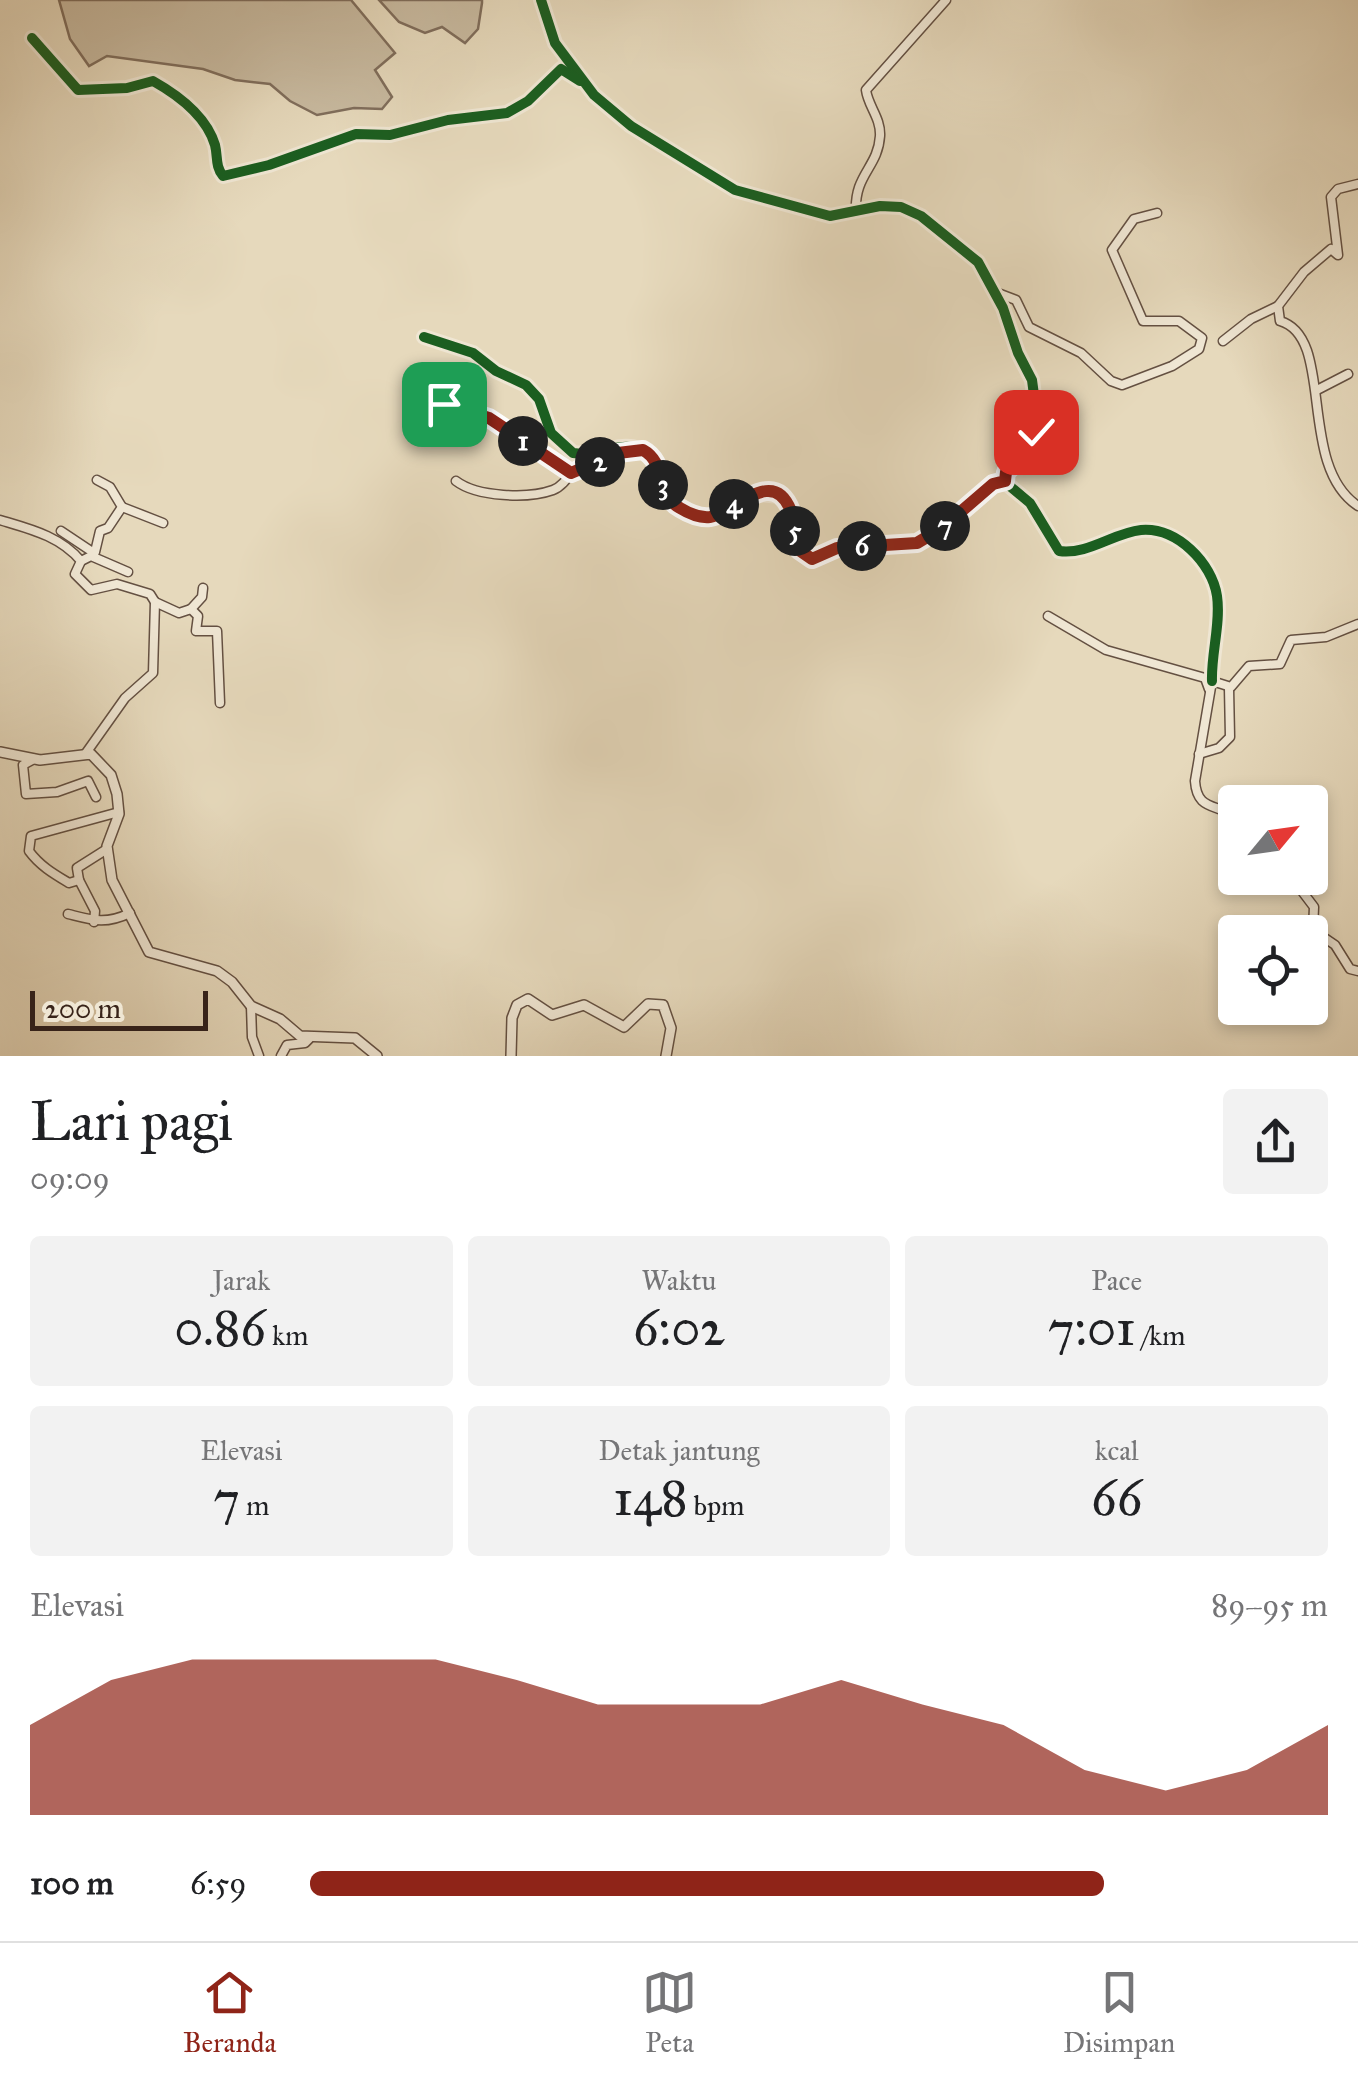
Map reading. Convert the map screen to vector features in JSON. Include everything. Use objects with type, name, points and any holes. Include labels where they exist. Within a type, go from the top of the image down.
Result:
[{"type":"street","points":[[541,0],[555,43],[582,82]]},
{"type":"street","points":[[856,212],[858,182],[880,140],[880,123],[866,90],[946,0]]},
{"type":"street","points":[[32,38],[69,85],[78,90],[128,88],[153,81],[172,93],[202,120],[214,143],[222,176],[276,163],[336,138],[362,134],[390,136],[448,120],[507,113],[528,101],[561,69],[582,82],[631,126],[744,194],[830,216],[889,206],[917,214],[978,262],[1032,380],[1034,445],[1006,472],[1005,481]]},
{"type":"street","points":[[1223,341],[1278,306],[1331,249],[1338,255],[1330,200],[1338,189],[1358,184]]},
{"type":"street","points":[[995,292],[1016,300],[1029,327],[1081,353],[1116,384],[1131,384],[1172,366],[1199,349],[1203,340],[1182,322],[1143,321],[1112,250],[1136,217],[1157,213]]},
{"type":"street","points":[[1278,306],[1280,321],[1288,323],[1299,336],[1318,390],[1317,424],[1325,463],[1340,491],[1358,506]]},
{"type":"street","points":[[424,336],[473,353],[526,385],[538,399],[551,433],[573,454],[599,454],[620,445],[640,449],[654,458],[667,498],[692,514],[712,516],[759,492],[780,496],[792,513],[799,550],[812,559],[837,548],[917,543],[942,528],[993,484],[1005,481]]},
{"type":"street","points":[[1318,390],[1348,374]]},
{"type":"street","points":[[414,403],[444,404],[489,418],[571,473]]},
{"type":"street","points":[[456,481],[466,488],[518,495],[555,489],[571,473],[640,449]]},
{"type":"street","points":[[97,480],[110,487],[122,507],[163,523]]},
{"type":"street","points":[[1005,481],[1030,503],[1059,551],[1082,550],[1141,530],[1171,535],[1190,549],[1205,568],[1218,600],[1211,652],[1212,682],[1196,795],[1206,806],[1218,811]]},
{"type":"street","points":[[122,507],[108,528],[100,530],[93,554],[74,571],[91,590],[117,584],[150,594],[155,602],[179,613],[191,609],[202,597],[203,588]]},
{"type":"street","points":[[0,520],[46,534],[81,561]]},
{"type":"street","points":[[60,531],[128,572]]},
{"type":"street","points":[[86,753],[125,698],[153,673],[155,602]]},
{"type":"street","points":[[191,609],[198,616],[196,632],[217,631],[220,703]]},
{"type":"street","points":[[1048,616],[1106,650],[1205,678],[1209,704]]},
{"type":"street","points":[[1200,754],[1219,748],[1230,737],[1228,688],[1248,666],[1280,664],[1291,640],[1326,637],[1358,624]]},
{"type":"street","points":[[1212,682],[1228,688]]},
{"type":"street","points":[[0,752],[34,758],[86,753],[96,757],[111,774],[120,812],[108,849],[112,880],[143,943],[153,955],[218,971],[251,1006],[309,1039],[350,1036],[371,1054]]},
{"type":"street","points":[[34,758],[21,772],[26,794],[57,792],[88,781],[96,797]]},
{"type":"street","points":[[79,880],[69,883],[35,859],[29,851],[31,836],[120,812]]},
{"type":"street","points":[[94,922],[94,911],[76,868],[108,849]]},
{"type":"street","points":[[1305,895],[1314,907],[1313,930],[1334,945],[1350,969],[1358,971]]},
{"type":"street","points":[[68,914],[94,922],[130,913]]},
{"type":"street","points":[[510,1056],[512,1018],[517,1004],[528,999],[550,1014],[584,1005],[624,1027],[648,1004],[663,1005],[672,1028],[666,1056]]},
{"type":"street","points":[[251,1006],[252,1037],[260,1056]]},
{"type":"street","points":[[281,1056],[287,1045],[309,1039]]},
{"type":"shaded area","points":[[59,0],[351,0],[395,53],[375,70],[392,97],[382,109],[354,108],[317,115],[290,101],[270,84],[235,80],[203,69],[107,56],[89,66],[70,39]]},
{"type":"shaded area","points":[[379,0],[482,0],[478,29],[465,43],[442,27],[425,33],[399,22]]},
{"type":"cycle path","points":[[541,0],[555,43],[594,95],[631,126],[735,190],[830,216],[880,206],[901,207],[921,216],[978,262],[1003,308],[1032,380],[1034,395],[1034,445],[1005,474],[1006,483],[1030,503],[1059,551],[1080,550],[1141,530],[1167,534],[1191,550],[1208,571],[1217,596],[1212,681]]},
{"type":"cycle path","points":[[32,38],[78,90],[127,88],[153,81],[172,93],[205,124],[223,176],[269,165],[356,134],[390,135],[448,120],[507,113],[528,101],[561,69],[580,81]]},
{"type":"cycle path","points":[[424,337],[473,353],[496,371],[526,385],[539,399],[551,433],[573,453],[630,447],[651,454],[669,496],[682,510],[711,517],[752,493],[779,496],[792,513],[799,550],[810,558],[837,548],[917,543],[943,528],[993,484],[1005,481]]},
{"type":"route","points":[[444,404],[489,418],[571,473],[618,453],[643,450],[654,458],[667,498],[692,514],[712,516],[752,494],[774,494],[786,502],[792,513],[799,550],[812,559],[837,548],[920,542],[993,484],[1005,481],[1006,472],[1032,449],[1036,432]]}]
